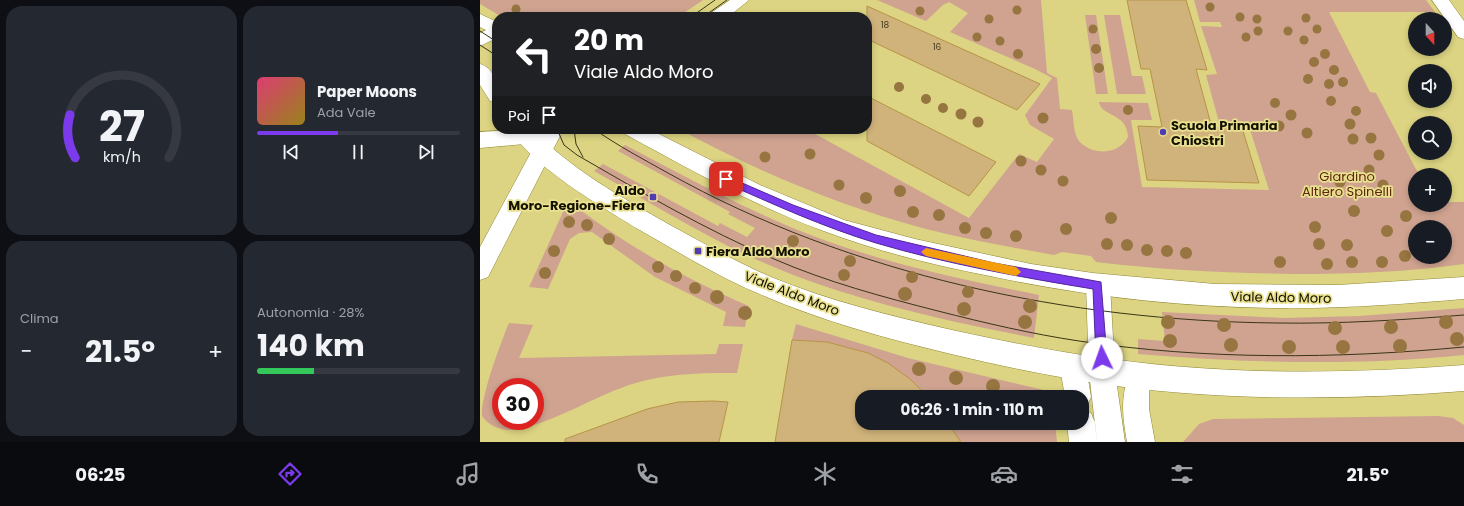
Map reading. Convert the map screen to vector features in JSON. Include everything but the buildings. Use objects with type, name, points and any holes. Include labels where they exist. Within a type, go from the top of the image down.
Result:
[{"type":"main road","points":[[725,12],[741,0]]},
{"type":"main road","points":[[1440,0],[1464,33]]},
{"type":"main road","points":[[480,19],[492,27]]},
{"type":"main road","points":[[480,40],[492,33]]},
{"type":"main road","points":[[480,70],[492,88]]},
{"type":"main road","name":"Viale Aldo Moro","points":[[642,134],[748,190],[829,223],[931,254],[994,268],[1098,286],[1179,294],[1278,298],[1351,297],[1464,288]]},
{"type":"main road","points":[[480,140],[540,136],[480,270]]},
{"type":"main road","name":"Viale Aldo Moro","points":[[540,136],[571,177],[622,208],[738,273],[786,293],[837,311],[914,333],[982,349],[1073,367],[1140,376],[1304,385],[1384,384],[1464,378]]},
{"type":"main road","points":[[1098,286],[1102,372],[1112,442]]},
{"type":"main road","points":[[1073,367],[1077,390]]},
{"type":"main road","points":[[1140,376],[1136,388],[1135,404],[1141,442]]},
{"type":"main road","points":[[1082,430],[1083,442]]},
{"type":"green space","points":[[480,0],[703,0],[685,12],[494,12],[480,4]]},
{"type":"green space","name":"Giardino Altiero Spinelli","points":[[877,0],[1041,0],[1047,73],[1057,78],[1060,109],[1072,110],[1077,138],[1084,146],[1098,151],[1112,150],[1124,143],[1128,137],[1127,129],[1123,123],[1104,110],[1099,102],[1148,103],[1152,120],[1131,120],[1142,187],[1269,190],[1248,123],[1219,122],[1206,75],[1217,74],[1201,26],[1222,27],[1220,22],[1200,22],[1194,0],[1426,0],[1435,12],[1329,12],[1370,92],[1376,93],[1408,154],[1408,160],[1411,160],[1415,168],[1408,168],[1408,212],[1452,212],[1452,202],[1464,202],[1464,264],[1380,272],[1270,274],[1195,271],[1146,267],[1096,262],[1091,256],[1062,252],[1054,255],[942,233],[862,210],[830,199],[739,160],[688,134],[815,134],[969,218],[1019,154],[1037,162],[1054,139],[1030,125],[1025,115],[1052,78],[1035,69],[950,32],[968,13],[949,2],[943,5],[926,21]]},
{"type":"green space","points":[[1085,15],[1096,15],[1108,94],[1096,94]]},
{"type":"green space","points":[[1104,15],[1120,15],[1132,76],[1142,76],[1146,94],[1117,94]]},
{"type":"green space","points":[[625,145],[743,206],[791,227],[843,247],[954,277],[1039,295],[1034,338],[926,315],[854,296],[751,257],[691,226],[594,171],[603,164],[718,226],[720,223],[747,237],[755,228],[728,214],[730,212],[618,151]]},
{"type":"green space","points":[[575,206],[637,249],[703,285],[749,306],[745,327],[723,326],[726,312],[655,277],[592,232],[579,233],[570,239],[548,289],[529,287],[563,212],[569,207]]},
{"type":"green space","points":[[1464,308],[1464,355],[1382,361],[1301,362],[1220,360],[1138,354],[1138,339],[1165,341],[1162,312],[1284,318],[1359,316]]},
{"type":"green space","points":[[509,323],[533,325],[519,358],[716,354],[719,344],[743,344],[737,373],[703,373],[647,380],[613,391],[561,415],[544,421],[544,378],[492,378],[492,425],[482,416],[482,408],[496,356]]},
{"type":"green space","points":[[796,324],[908,358],[1044,390],[922,390],[910,379],[868,353],[827,342],[792,340]]},
{"type":"green space","points":[[1438,416],[1453,418],[1464,425],[1464,442],[1183,442],[1199,424],[1213,419]]},
{"type":"green space","points":[[952,430],[1056,430],[1057,442],[959,442]]},
{"type":"tram line","points":[[698,12],[715,0]]},
{"type":"tram line","points":[[710,12],[727,0]]},
{"type":"tram line","points":[[480,31],[492,39]]},
{"type":"tram line","points":[[480,45],[492,53]]},
{"type":"tram line","points":[[559,134],[564,145],[577,155],[674,210],[749,248],[814,275],[835,282],[973,320],[1026,332],[1079,341],[1175,352],[1271,356],[1368,354],[1464,347]]},
{"type":"tram line","points":[[575,134],[576,144],[583,157]]},
{"type":"tram line","points":[[602,134],[621,147],[668,173],[738,209],[811,239],[886,265],[963,286],[1041,302],[1120,313],[1199,320],[1324,323],[1464,315]]},
{"type":"slow traffic","points":[[926,252],[1016,272]]},
{"type":"place","name":"Scuola Primaria Chiostri","points":[[1163,132]]},
{"type":"place","name":"Aldo Moro-Regione-Fiera","points":[[653,197]]},
{"type":"place","name":"Fiera Aldo Moro","points":[[698,251]]},
{"type":"route","points":[[726,179],[789,208],[876,239],[931,254],[994,268],[1098,286],[1102,358]]}]
